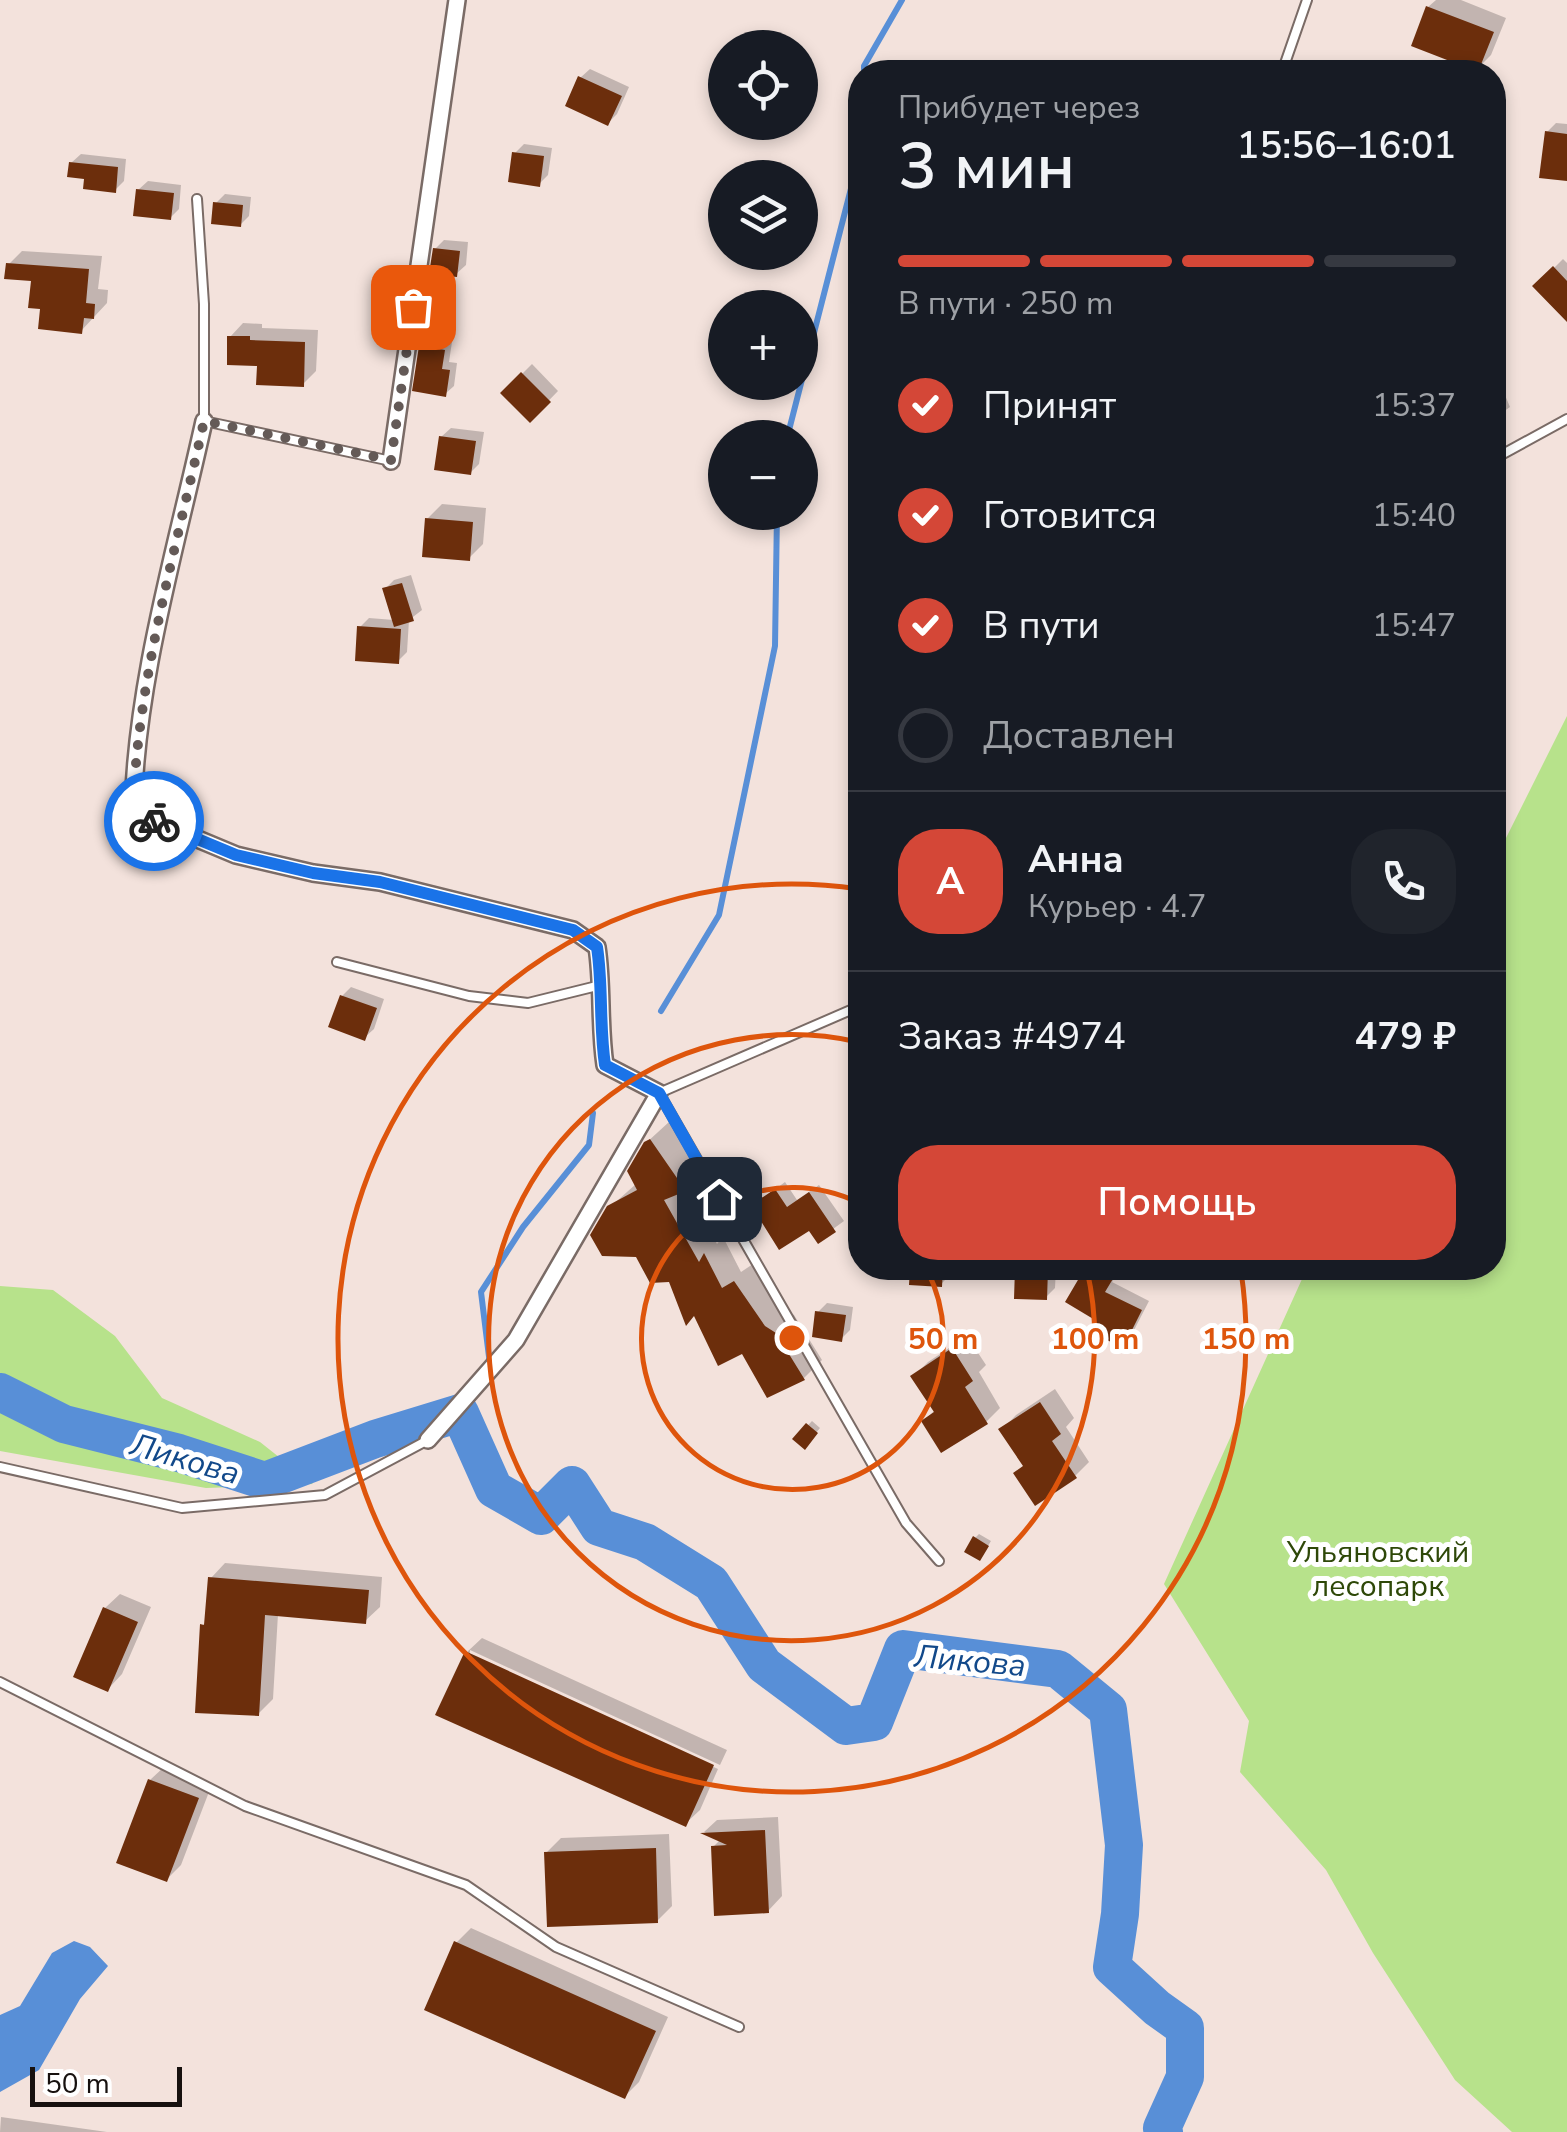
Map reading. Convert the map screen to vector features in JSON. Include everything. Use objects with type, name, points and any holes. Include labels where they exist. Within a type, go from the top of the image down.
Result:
[{"type":"street","points":[[391,460],[457,0]]},
{"type":"street","points":[[204,421],[134,756],[133,812],[236,855],[313,873],[380,882],[573,930],[597,947],[605,1065],[659,1093],[516,1340],[428,1440]]},
{"type":"lane","points":[[1286,60],[1307,0]]},
{"type":"lane","points":[[196,200],[204,304],[204,421],[391,460]]},
{"type":"lane","points":[[1506,452],[1567,419]]},
{"type":"lane","points":[[337,962],[468,996],[528,1003],[600,985]]},
{"type":"lane","points":[[848,1011],[659,1093],[906,1523],[939,1561]]},
{"type":"lane","points":[[0,1467],[182,1508],[325,1495],[428,1440]]},
{"type":"lane","points":[[0,1682],[245,1806],[466,1885],[556,1948],[739,2027]]},
{"type":"green space","name":"Ульяновский лесопарк","points":[[1567,716],[1567,2132],[1512,2132],[1455,2080],[1373,1953],[1326,1870],[1240,1772],[1249,1721],[1164,1584],[1302,1280],[1506,1280],[1506,838]]},
{"type":"green space","points":[[0,1286],[53,1290],[115,1336],[162,1398],[260,1442],[313,1484],[206,1488],[0,1451]]},
{"type":"water","points":[[74,1941],[90,1947],[108,1966],[80,1999],[39,2070],[0,2092],[0,2015],[20,2006],[52,1953]]},
{"type":"building","points":[[1426,6],[1494,32],[1483,60],[1447,60],[1411,46]]},
{"type":"building","points":[[578,76],[622,96],[608,126],[565,106]]},
{"type":"building","points":[[1545,131],[1567,134],[1567,181],[1539,178]]},
{"type":"building","points":[[512,152],[544,156],[540,187],[508,182]]},
{"type":"building","points":[[69,162],[118,167],[116,193],[83,189],[84,179],[67,177]]},
{"type":"building","points":[[136,189],[174,193],[171,220],[133,216]]},
{"type":"building","points":[[213,202],[243,205],[241,227],[211,224]]},
{"type":"building","points":[[433,248],[460,251],[457,277],[429,274]]},
{"type":"building","points":[[6,263],[89,269],[86,303],[95,304],[94,319],[84,318],[82,334],[38,329],[40,309],[28,308],[31,281],[4,279]]},
{"type":"building","points":[[1553,266],[1567,281],[1567,322],[1532,286]]},
{"type":"building","points":[[227,336],[305,342],[304,387],[256,385],[257,366],[227,365]]},
{"type":"building","points":[[419,346],[445,350],[442,369],[450,370],[446,397],[412,391]]},
{"type":"building","points":[[521,372],[551,402],[530,423],[500,393]]},
{"type":"building","points":[[439,436],[476,441],[471,475],[434,470]]},
{"type":"building","points":[[425,518],[473,522],[470,561],[422,557]]},
{"type":"building","points":[[402,583],[414,621],[394,627],[382,588]]},
{"type":"building","points":[[357,626],[401,629],[399,664],[355,661]]},
{"type":"building","points":[[340,995],[377,1008],[365,1041],[328,1027]]},
{"type":"building","points":[[650,1139],[686,1191],[664,1200],[699,1262],[704,1253],[722,1288],[734,1281],[765,1326],[776,1333],[805,1380],[767,1398],[742,1354],[718,1366],[694,1316],[686,1326],[669,1282],[650,1283],[636,1257],[602,1256],[590,1235],[607,1206],[637,1190],[627,1171],[644,1142]]},
{"type":"building","points":[[775,1189],[787,1207],[809,1192],[836,1232],[818,1244],[809,1231],[779,1250],[751,1205]]},
{"type":"building","points":[[909,1280],[942,1280],[942,1287],[909,1285]]},
{"type":"building","points":[[1015,1280],[1048,1280],[1047,1300],[1014,1299]]},
{"type":"building","points":[[1078,1280],[1112,1280],[1105,1292],[1142,1310],[1123,1348],[1089,1331],[1095,1320],[1065,1302]]},
{"type":"building","points":[[815,1311],[846,1315],[842,1342],[812,1337]]},
{"type":"building","points":[[952,1348],[973,1381],[965,1387],[988,1424],[941,1453],[921,1421],[934,1412],[910,1376]]},
{"type":"building","points":[[1040,1402],[1061,1434],[1052,1441],[1077,1478],[1035,1506],[1013,1473],[1023,1466],[998,1429]]},
{"type":"building","points":[[806,1423],[818,1433],[805,1450],[792,1439]]},
{"type":"building","points":[[973,1536],[989,1546],[980,1561],[964,1552]]},
{"type":"building","points":[[208,1577],[369,1590],[366,1624],[265,1615],[259,1716],[195,1713],[200,1624],[204,1625]]},
{"type":"building","points":[[103,1607],[138,1622],[108,1692],[73,1677]]},
{"type":"building","points":[[465,1651],[714,1765],[686,1827],[435,1715]]},
{"type":"building","points":[[148,1779],[199,1798],[167,1882],[116,1863]]},
{"type":"building","points":[[765,1830],[769,1913],[714,1916],[711,1846],[727,1845],[700,1833]]},
{"type":"building","points":[[656,1848],[658,1923],[547,1927],[544,1852]]},
{"type":"building","points":[[454,1941],[656,2031],[625,2099],[424,2010]]},
{"type":"waterway","points":[[867,60],[902,0]]},
{"type":"waterway","points":[[792,420],[848,200]]},
{"type":"waterway","points":[[661,1011],[719,915],[775,646],[777,530]]},
{"type":"waterway","points":[[490,1365],[481,1292],[523,1227],[589,1145],[593,1113]]},
{"type":"waterway","name":"Ликова","points":[[0,1392],[64,1424],[179,1453],[265,1481],[375,1439],[460,1413],[494,1489],[541,1516],[572,1485],[599,1527],[645,1542],[711,1583],[764,1665],[846,1726],[874,1722],[903,1649],[1058,1669],[1108,1710],[1124,1845],[1112,1967],[1185,2028],[1185,2077],[1162,2128],[1164,2132]]},
{"type":"way so far","points":[[154,821],[133,812],[134,756],[204,421],[391,460],[413,307]]},
{"type":"route","points":[[154,821],[236,855],[313,873],[380,882],[573,930],[597,947],[605,1065],[659,1093],[719,1199]]}]
